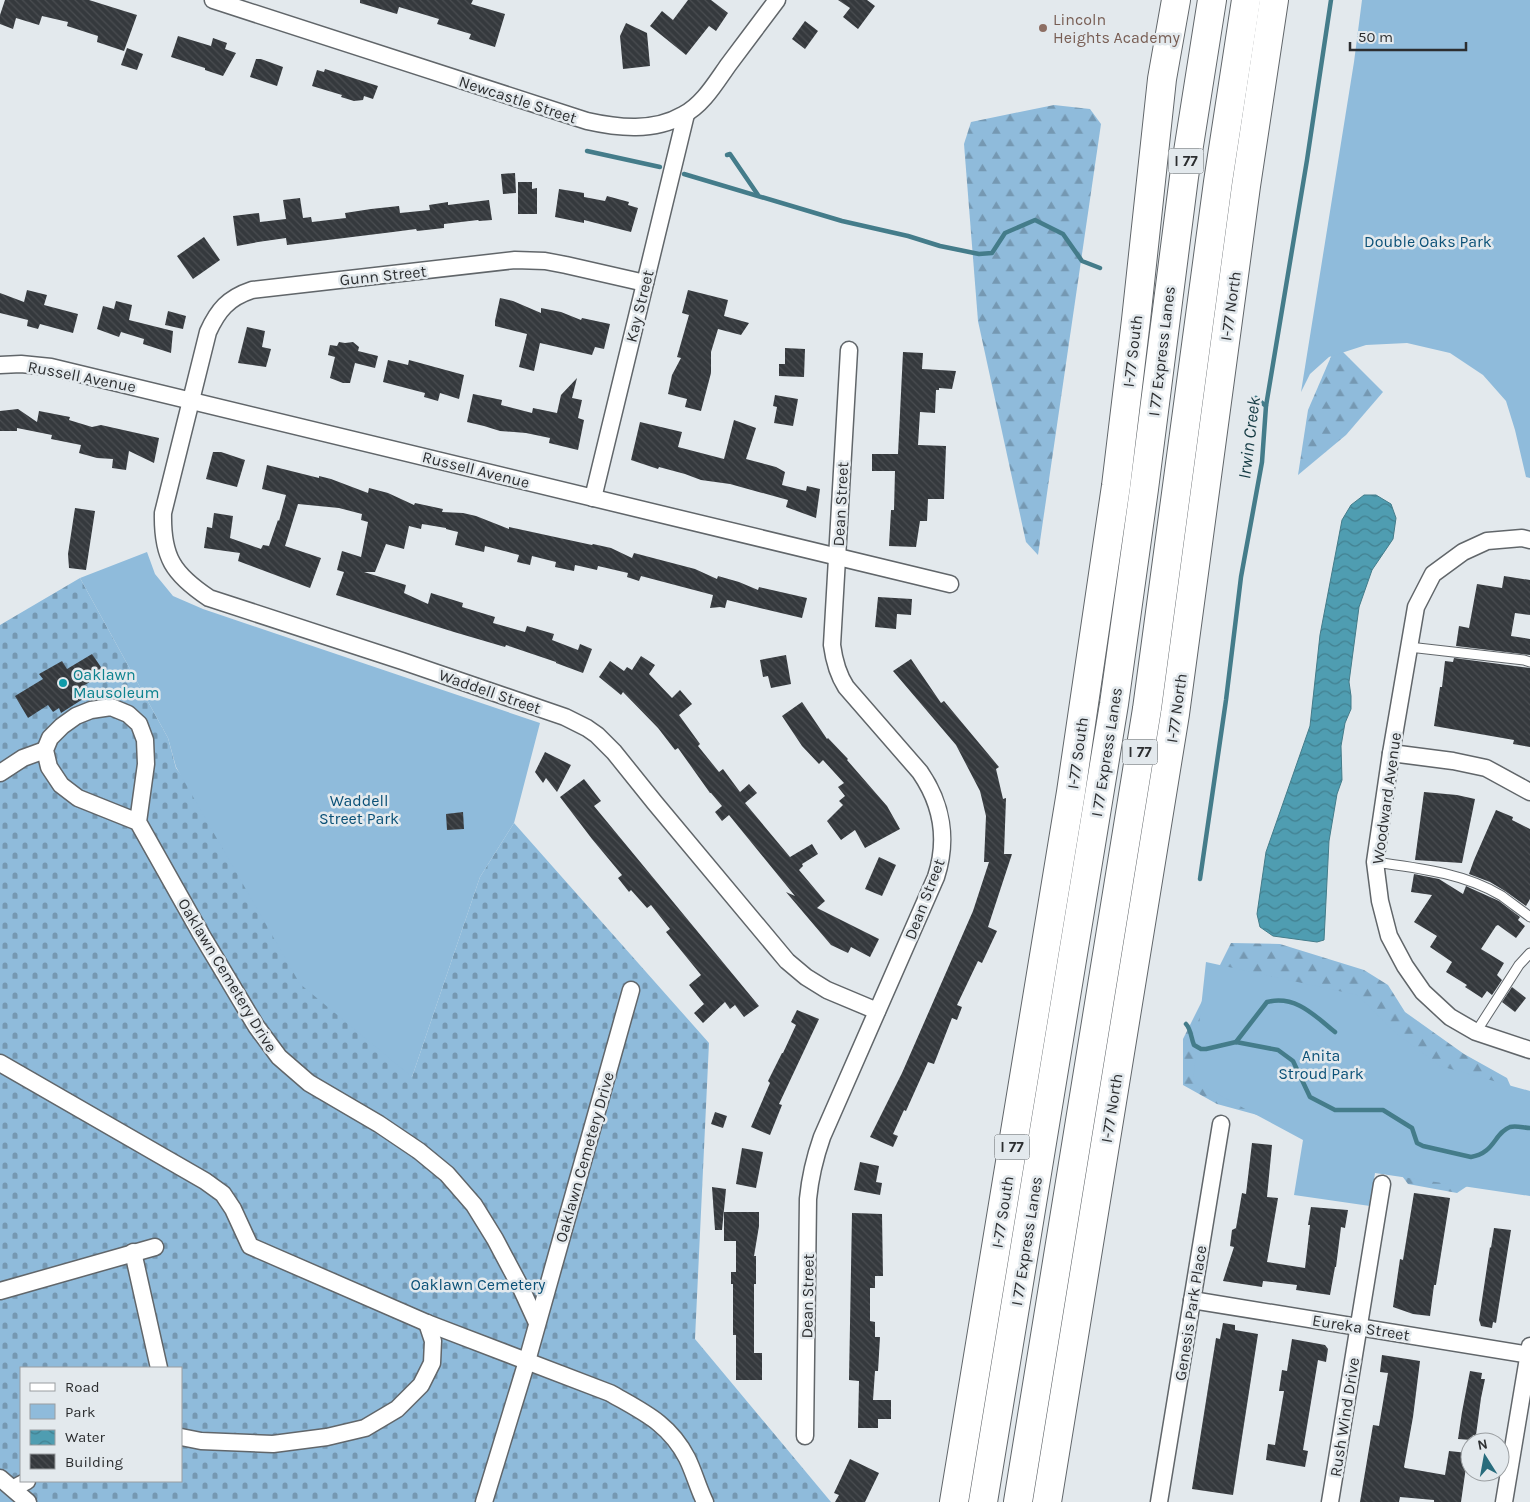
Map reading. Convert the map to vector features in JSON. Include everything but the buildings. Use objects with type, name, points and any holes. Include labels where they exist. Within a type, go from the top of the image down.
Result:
[{"type":"highway","points":[[1162,79],[1168,0]]},
{"type":"highway","name":"I-77 South","points":[[954,1502],[1071,792],[1111,514],[1137,310],[1162,79],[1176,0]]},
{"type":"highway","name":"I 77 Express Lanes","points":[[983,1502],[1114,704],[1184,177],[1212,0]]},
{"type":"highway","name":"I 77 Express Lanes","points":[[1018,1502],[1147,710],[1217,192],[1246,0]]},
{"type":"highway","name":"I-77 North","points":[[1046,1502],[1176,714],[1246,186],[1274,0]]},
{"type":"street","name":"Newcastle Street","points":[[213,0],[587,121],[612,126],[643,127],[662,124],[686,114],[696,106],[777,0]]},
{"type":"street","name":"Kay Street","points":[[593,498],[686,114]]},
{"type":"street","name":"Gunn Street","points":[[191,400],[208,332],[215,315],[235,297],[252,290],[515,260],[545,261],[645,283]]},
{"type":"street","name":"Dean Street","points":[[805,1436],[808,1199],[816,1152],[936,877],[943,835],[940,814],[926,781],[846,687],[834,662],[832,644],[849,350]]},
{"type":"street","name":"Russell Avenue","points":[[0,365],[21,364],[51,367],[950,584]]},
{"type":"street","name":"Waddell Street","points":[[191,400],[163,513],[162,533],[171,562],[192,586],[209,598],[402,660],[565,717],[587,728],[614,752],[787,962],[827,990],[877,1011]]},
{"type":"street","name":"Woodward Avenue","points":[[1526,539],[1487,541],[1463,552],[1433,574],[1416,607],[1391,753],[1375,862],[1380,901],[1389,936],[1405,966],[1423,992],[1450,1017],[1476,1032],[1530,1050]]},
{"type":"street","points":[[111,707],[128,714],[139,724],[145,740],[146,764],[138,822],[78,798],[61,785],[49,767],[45,750],[50,738],[76,716],[91,710],[111,707]]},
{"type":"street","points":[[0,773],[23,758],[45,750]]},
{"type":"street","points":[[1391,753],[1453,761],[1486,768],[1530,792]]},
{"type":"street","name":"Oaklawn Cemetery Drive","points":[[138,822],[256,1026],[279,1057],[309,1083],[379,1124],[419,1151],[447,1174],[474,1205],[495,1239],[537,1323]]},
{"type":"street","name":"Oaklawn Cemetery Drive","points":[[484,1502],[527,1361],[631,990]]},
{"type":"street","points":[[0,1063],[205,1180],[223,1194],[233,1209],[250,1246],[427,1323],[610,1393],[660,1423],[687,1458],[705,1502]]},
{"type":"street","name":"Genesis Park Place","points":[[1159,1502],[1221,1124]]},
{"type":"street","name":"Rush Wind Drive","points":[[1330,1502],[1382,1184]]},
{"type":"street","points":[[0,1291],[155,1247]]},
{"type":"street","points":[[133,1252],[159,1367]]},
{"type":"street","name":"Eureka Street","points":[[1192,1300],[1530,1352]]},
{"type":"street","points":[[182,1437],[201,1441],[274,1444],[327,1437],[365,1428],[397,1410],[421,1385],[432,1363],[433,1341],[427,1323]]},
{"type":"street","points":[[1504,1502],[1530,1352]]},
{"type":"street","points":[[0,1478],[20,1485],[28,1502]]},
{"type":"lane","points":[[1409,647],[1530,662]]},
{"type":"lane","points":[[1375,862],[1440,872],[1472,882],[1501,896],[1530,917]]},
{"type":"lane","points":[[1476,1032],[1519,965],[1530,953]]},
{"type":"green space","name":"Double Oaks Park","points":[[1362,0],[1530,0],[1530,478],[1526,477],[1506,401],[1483,375],[1450,353],[1407,343],[1366,345],[1329,357],[1310,374],[1301,392],[1354,62]]},
{"type":"green space","points":[[1054,105],[1090,109],[1101,124],[1038,555],[1026,542],[978,321],[964,144],[971,122]]},
{"type":"green space","points":[[1336,345],[1383,392],[1346,435],[1298,475],[1308,410]]},
{"type":"green space","name":"Waddell Street Park","points":[[147,552],[155,574],[173,596],[203,609],[540,723],[514,823],[480,877],[412,1077],[300,984],[176,767],[168,738],[80,578]]},
{"type":"green space","name":"Oaklawn Cemetery","points":[[80,578],[168,738],[176,768],[412,1077],[480,877],[514,823],[709,1043],[695,1339],[831,1502],[0,1502],[0,625]]},
{"type":"green space","name":"Anita Stroud Park","points":[[1231,943],[1280,944],[1364,970],[1388,985],[1405,1012],[1464,1054],[1507,1078],[1514,1094],[1503,1162],[1457,1193],[1408,1184],[1372,1135],[1330,1135],[1217,1104],[1183,1085],[1183,1039]]},
{"type":"green space","name":"Anita Stroud Park","points":[[1206,962],[1357,995],[1397,1034],[1440,1066],[1530,1091],[1530,1196],[1375,1173],[1370,1206],[1294,1195],[1303,1140],[1193,1081]]},
{"type":"water","points":[[1364,495],[1376,495],[1391,504],[1396,518],[1393,539],[1372,570],[1359,607],[1349,682],[1351,709],[1345,723],[1341,746],[1342,780],[1337,794],[1329,841],[1324,940],[1317,942],[1273,936],[1260,927],[1257,914],[1266,852],[1310,726],[1320,635],[1342,520],[1351,505]]},
{"type":"waterway","name":"Irwin Creek","points":[[1200,879],[1226,700],[1241,577],[1262,462],[1266,406],[1307,160],[1331,0]]},
{"type":"waterway","points":[[587,151],[660,167]]},
{"type":"waterway","points":[[727,155],[730,154],[758,195]]},
{"type":"waterway","points":[[684,174],[842,221],[979,254],[992,253],[1005,233],[1035,220],[1063,234],[1082,261],[1100,268]]},
{"type":"waterway","points":[[1256,398],[1266,406]]},
{"type":"waterway","points":[[1236,1042],[1267,1002],[1287,1001],[1296,1004],[1312,1013],[1335,1032]]},
{"type":"waterway","points":[[1186,1024],[1194,1045],[1201,1049],[1236,1042],[1278,1050],[1293,1061],[1310,1097],[1335,1110],[1383,1110],[1412,1128],[1417,1143],[1423,1146],[1471,1157],[1485,1151],[1510,1127],[1530,1128]]},
{"type":"place","name":"Lincoln Heights Academy","points":[[1043,28]]},
{"type":"place","name":"Oaklawn Mausoleum","points":[[63,683]]}]
